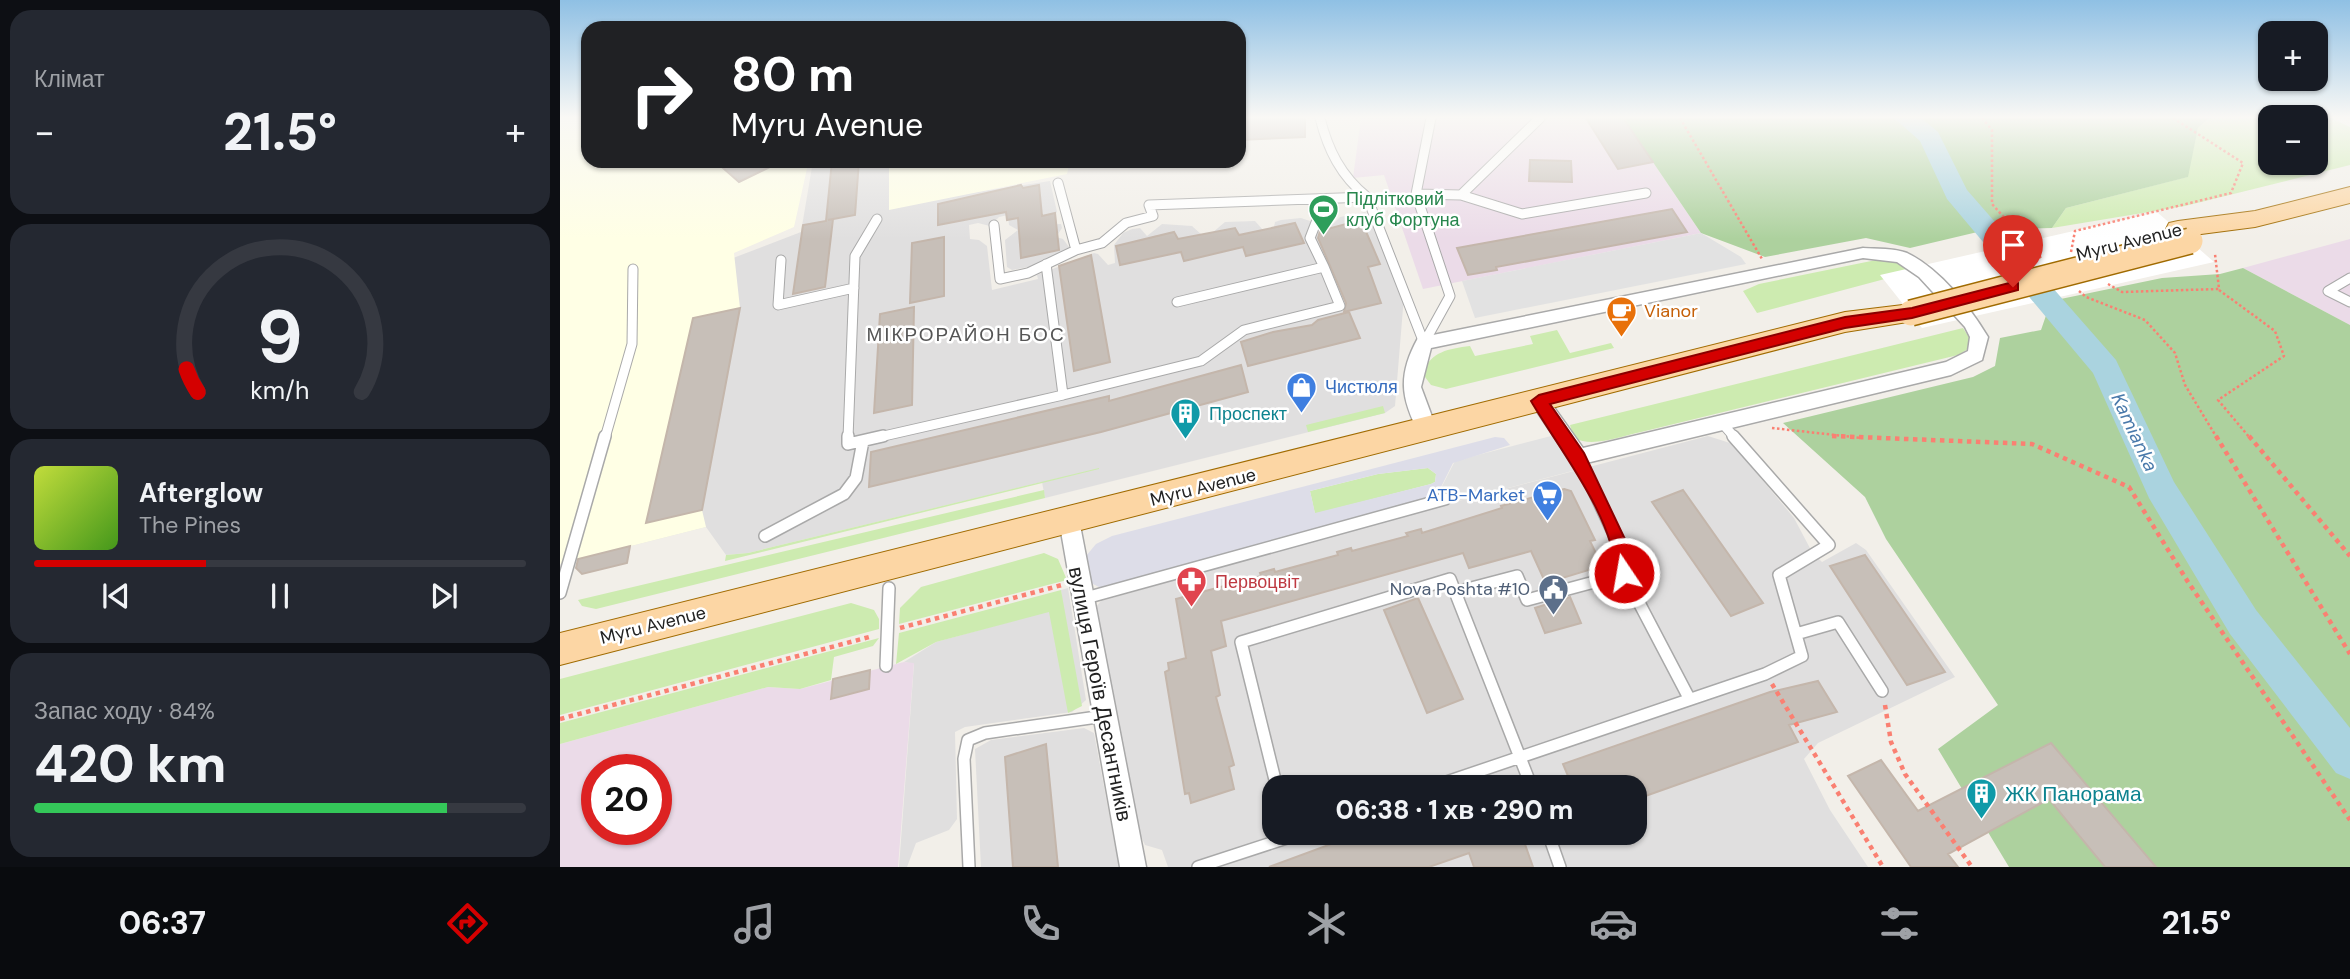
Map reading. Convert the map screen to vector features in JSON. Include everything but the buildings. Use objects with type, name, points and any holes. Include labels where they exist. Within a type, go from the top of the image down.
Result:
[{"type":"main road","name":"Myru Avenue","points":[[560,649],[2350,195]]},
{"type":"street","points":[[1427,430],[1412,397],[1409,376],[1423,344],[1863,253],[1901,257],[1925,273],[1971,323],[1979,337],[1980,346],[1976,355],[1951,368],[1722,422],[1572,451],[1539,401]]},
{"type":"street","name":"вулиця Героїв Десантників","points":[[1069,520],[1074,591],[1104,716],[1133,867]]},
{"type":"lane","points":[[1335,158],[1346,182],[1367,197],[1423,344]]},
{"type":"lane","points":[[1423,158],[1416,194],[1450,296],[1423,344]]},
{"type":"lane","points":[[1461,195],[1498,158]]},
{"type":"lane","points":[[1058,183],[1076,250]]},
{"type":"lane","points":[[1416,194],[1461,195],[1522,214],[1646,193]]},
{"type":"lane","points":[[994,225],[1000,279],[1028,273],[1076,250],[1102,243],[1126,223],[1153,216],[1149,205],[1367,197]]},
{"type":"lane","points":[[877,219],[855,256],[848,444],[1201,361],[1244,330],[1340,306],[1310,238],[1325,199]]},
{"type":"lane","points":[[781,260],[778,305],[854,288]]},
{"type":"lane","points":[[1046,264],[1063,395]]},
{"type":"lane","points":[[1177,302],[1324,267]]},
{"type":"lane","points":[[560,593],[632,344],[634,269]]},
{"type":"lane","points":[[2350,278],[2328,291],[2350,302]]},
{"type":"lane","points":[[1465,775],[1765,674],[1802,656],[1779,575],[1829,545],[1722,422]]},
{"type":"lane","points":[[765,536],[844,494],[856,478],[863,442]]},
{"type":"lane","points":[[1572,451],[1624,556],[1624,573],[1689,698]]},
{"type":"lane","points":[[1074,591],[1445,499]]},
{"type":"lane","points":[[1456,593],[1517,576],[1527,600],[1624,573]]},
{"type":"lane","points":[[1274,775],[1241,642],[1450,579],[1527,775]]},
{"type":"lane","points":[[886,666],[888,588]]},
{"type":"lane","points":[[1796,634],[1838,622],[1882,691]]},
{"type":"lane","points":[[969,867],[964,759],[968,740],[985,733],[1104,716]]},
{"type":"lane","points":[[1198,867],[1263,845]]},
{"type":"lane","points":[[1552,845],[1560,867]]},
{"type":"path","points":[[1703,158],[1770,273]]},
{"type":"path","points":[[1992,158],[1992,204],[2026,246],[2046,263]]},
{"type":"path","points":[[2149,212],[2231,193],[2243,163],[2236,158]]},
{"type":"path","points":[[2215,254],[2219,289],[2275,331],[2284,356],[2218,400],[2350,556]]},
{"type":"path","points":[[2076,289],[2086,297],[2145,320],[2175,353],[2185,386],[2350,654]]},
{"type":"path","points":[[1770,428],[1839,437],[2032,444],[2129,487],[2188,582],[2350,820]]},
{"type":"path","points":[[560,719],[887,632],[1074,591]]},
{"type":"path","points":[[1765,674],[1799,726],[1845,810],[1883,867]]},
{"type":"path","points":[[1882,691],[1891,742],[1905,774],[1972,867]]},
{"type":"shaded area","points":[[560,158],[581,158],[581,168],[807,168],[794,227],[734,253],[740,308],[702,510],[706,527],[560,564]]},
{"type":"shaded area","points":[[1356,158],[1650,158],[1701,233],[1423,289],[1384,175],[1353,178]]},
{"type":"shaded area","points":[[812,168],[902,168],[958,195],[1050,181],[1057,212],[1044,225],[1061,224],[1062,228],[1056,237],[1063,239],[1069,247],[1055,262],[1012,270],[1007,267],[1005,240],[1018,230],[1009,225],[1008,215],[999,217],[990,226],[978,223],[969,225],[970,239],[979,240],[987,246],[992,290],[1038,279],[1037,275],[1094,253],[1108,265],[1115,263],[1114,245],[1123,233],[1132,229],[1140,228],[1147,236],[1162,224],[1192,226],[1202,235],[1212,233],[1225,222],[1255,221],[1263,230],[1274,227],[1275,222],[1281,220],[1301,218],[1310,221],[1314,230],[1331,226],[1340,217],[1365,212],[1374,220],[1404,296],[1395,406],[1385,413],[1045,498],[1042,482],[748,553],[726,555],[706,527],[560,564],[728,260],[801,232]]},
{"type":"shaded area","points":[[889,168],[1068,168],[1067,174],[889,210]]},
{"type":"shaded area","points":[[1701,233],[1741,257],[1746,264],[1475,318],[1462,281]]},
{"type":"shaded area","points":[[2350,239],[2350,325],[2243,268]]},
{"type":"shaded area","points":[[1555,435],[1576,470],[1451,503],[1438,494],[1455,461]]},
{"type":"shaded area","points":[[1708,436],[1730,443],[1740,453],[1794,518],[1812,552],[1822,562],[1856,543],[1866,550],[1955,677],[1818,743],[1804,759],[1830,810],[1868,867],[1168,867],[1162,850],[1145,845],[1140,834],[1095,608],[1101,601],[1451,503]]},
{"type":"shaded area","points":[[1495,437],[1504,438],[1510,445],[1453,463],[1436,497],[1101,588],[1091,583],[1086,556],[1096,544],[1112,536]],"holes":[[[1428,468],[1436,474],[1435,482],[1431,484],[1315,513],[1310,491],[1378,474]]]},
{"type":"shaded area","points":[[1068,588],[1086,700],[1072,712],[965,727],[955,732],[957,819],[949,830],[916,843],[907,867],[899,867],[914,664],[904,662],[936,642],[1063,607],[1061,590]]},
{"type":"shaded area","points":[[904,662],[914,663],[898,867],[560,867],[560,744],[768,687],[800,689]]},
{"type":"shaded area","points":[[1084,728],[1094,733],[1119,867],[981,867],[975,749],[991,740]]},
{"type":"green space","points":[[1650,158],[2192,158],[2188,177],[2066,208],[2052,228],[1986,230],[1910,248],[1866,238],[1765,257],[1701,233]]},
{"type":"green space","points":[[2191,158],[2258,158],[2258,175],[2310,175],[2185,206],[2052,228],[2066,208],[2187,177]]},
{"type":"green space","points":[[2328,158],[2350,158],[2350,165],[2328,170]]},
{"type":"green space","points":[[1881,259],[1897,262],[1911,272],[1757,313],[1743,291],[1759,284]]},
{"type":"green space","points":[[2243,268],[2350,325],[2350,867],[2009,867],[1938,749],[1998,705],[1886,539],[1865,497],[1783,423],[1973,377],[1995,366],[2000,338],[2041,330],[2051,301],[2162,278],[2220,274]]},
{"type":"green space","points":[[1963,328],[1970,339],[1968,349],[1958,355],[1607,440],[1590,442],[1574,438],[1570,425]]},
{"type":"green space","points":[[1557,330],[1570,353],[1611,343],[1614,348],[1446,389],[1431,385],[1422,373],[1431,360],[1448,350],[1470,346],[1475,356],[1533,344],[1530,336]]},
{"type":"green space","points":[[1383,406],[1385,413],[1308,432],[1306,425]]},
{"type":"green space","points":[[1099,468],[725,561],[726,555],[748,553]]},
{"type":"green space","points":[[1428,468],[1436,474],[1435,482],[1431,484],[1315,514],[1310,491],[1378,474]]},
{"type":"green space","points":[[1044,490],[1045,498],[596,609],[582,606],[578,600]]},
{"type":"green space","points":[[1044,553],[1058,559],[1067,580],[899,624],[900,608],[921,587]]},
{"type":"green space","points":[[1061,590],[1082,706],[1068,713],[1049,612],[936,642],[896,664],[899,633]]},
{"type":"green space","points":[[851,603],[874,610],[879,619],[879,629],[560,715],[560,679]]},
{"type":"green space","points":[[879,638],[873,646],[834,657],[831,680],[800,689],[768,687],[560,744],[560,723]]},
{"type":"pier","points":[[2157,212],[2214,262],[1922,328],[1880,275]]},
{"type":"waterway","name":"Kamianka","points":[[1940,158],[1956,193],[2105,368],[2161,489],[2243,622],[2350,759]]},
{"type":"place","name":"Підлітковий клуб Фортуна","points":[[1323,236]]},
{"type":"place","name":"Vianor","points":[[1621,338]]},
{"type":"place","name":"Чистюля","points":[[1302,414]]},
{"type":"place","name":"Проспект","points":[[1186,441]]},
{"type":"place","name":"ATB-Market","points":[[1548,522]]},
{"type":"place","name":"Первоцвіт","points":[[1192,609]]},
{"type":"place","name":"Nova Poshta #10","points":[[1553,616]]},
{"type":"place","name":"ЖК Панорама","points":[[1982,821]]},
{"type":"district","name":"МІКРОРАЙОН БОС","points":[[966,334]]},
{"type":"route","points":[[1624,573],[1624,556],[1578,457],[1539,401],[1845,323],[1912,313],[2013,287]]}]
